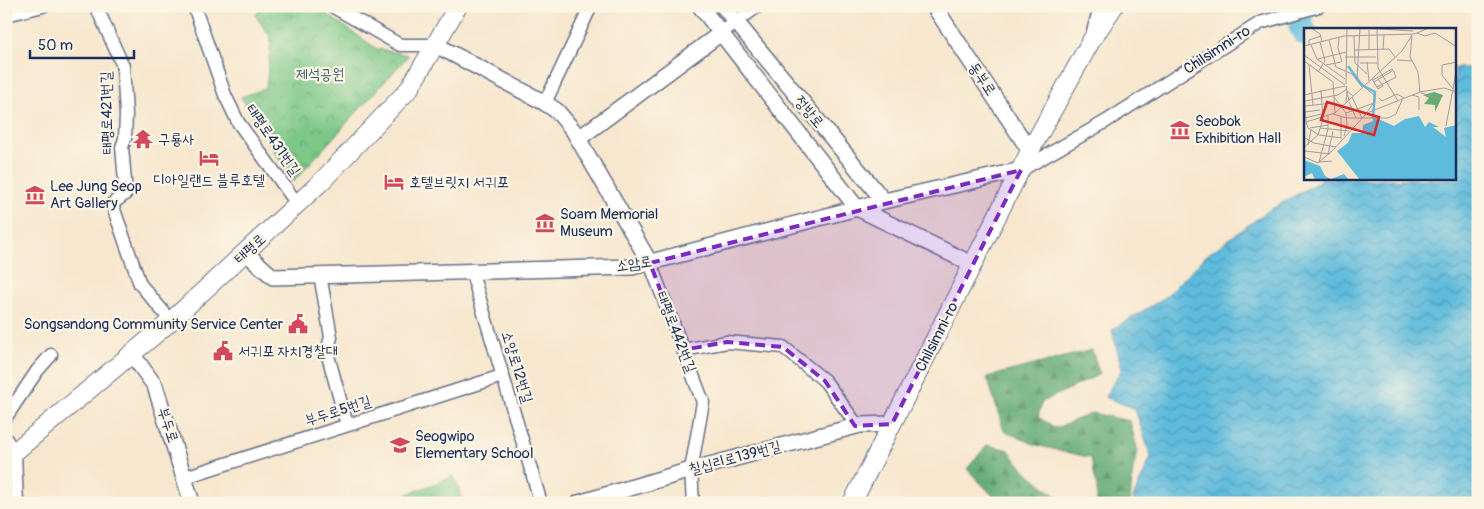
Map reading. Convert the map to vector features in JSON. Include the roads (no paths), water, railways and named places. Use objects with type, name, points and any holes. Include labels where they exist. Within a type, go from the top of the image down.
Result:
[{"type":"main road","name":"태평로","points":[[9,451],[171,321],[298,205],[409,89],[458,6]]},
{"type":"main road","name":"Chilsimni-ro","points":[[852,503],[1030,151],[1091,41],[1114,6]]},
{"type":"street","points":[[6,15],[43,6]]},
{"type":"street","name":"태평로421번길","points":[[96,6],[123,66],[126,114],[125,139],[122,147],[126,192],[112,204],[140,284],[171,321]]},
{"type":"street","name":"태평로431번길","points":[[194,6],[225,95],[238,122],[298,205]]},
{"type":"street","points":[[332,6],[400,45],[436,45]]},
{"type":"street","points":[[545,103],[590,6]]},
{"type":"street","name":"정방로","points":[[700,6],[858,208]]},
{"type":"street","name":"정방로","points":[[723,6],[735,23],[884,201]]},
{"type":"street","points":[[578,139],[758,6]]},
{"type":"street","name":"동부로","points":[[934,6],[1030,151]]},
{"type":"street","points":[[1091,41],[1102,6]]},
{"type":"street","name":"Chilsimni-ro","points":[[1021,170],[1104,122],[1260,23],[1315,7]]},
{"type":"street","name":"태평로442번길","points":[[436,45],[557,111],[578,139],[650,262],[703,402],[691,470],[693,503]]},
{"type":"street","name":"소암로","points":[[246,252],[273,277],[632,267],[884,201],[1021,170]]},
{"type":"street","points":[[858,208],[974,264]]},
{"type":"street","name":"소양로12번길","points":[[471,270],[541,503]]},
{"type":"street","points":[[320,275],[331,338],[327,352],[347,425]]},
{"type":"street","points":[[683,350],[727,342],[783,347],[825,381],[854,421],[855,426]]},
{"type":"street","name":"부두로","points":[[132,354],[155,386],[192,503]]},
{"type":"street","points":[[6,417],[37,371],[51,355]]},
{"type":"street","name":"부두로5번길","points":[[184,477],[502,376]]},
{"type":"street","name":"칠십리로139번길","points":[[579,503],[691,470],[855,426],[892,424]]},
{"type":"street","points":[[9,451],[17,503]]},
{"type":"water","points":[[1302,21],[1309,28],[1304,28],[1304,46],[1292,29]]},
{"type":"water","points":[[1456,68],[1478,68],[1478,503],[1134,503],[1133,498],[1151,457],[1135,409],[1105,397],[1122,369],[1112,330],[1164,298],[1207,255],[1268,211],[1319,180],[1456,180]]},
{"type":"waterway","points":[[1299,6],[1301,26],[1304,31]]},
{"type":"place","name":"Seobok Exhibition Hall","points":[[1180,130]]},
{"type":"place","name":"구룡사","points":[[143,139]]},
{"type":"place","name":"디아일랜드 블루호텔","points":[[209,158]]},
{"type":"place","name":"호텔브릿지 서귀포","points":[[394,182]]},
{"type":"place","name":"Lee Jung Seop Art Gallery","points":[[35,195]]},
{"type":"place","name":"Soam Memorial Museum","points":[[545,223]]},
{"type":"place","name":"Songsandong Community Service Center","points":[[298,324]]},
{"type":"place","name":"서귀포 자치경찰대","points":[[223,351]]},
{"type":"place","name":"Seogwipo Elementary School","points":[[400,445]]},
{"type":"park label","name":"제석공원","points":[[320,74]]}]
